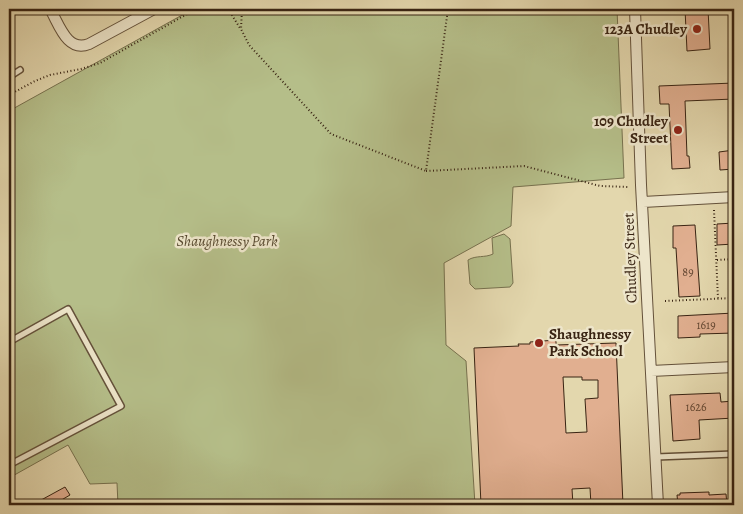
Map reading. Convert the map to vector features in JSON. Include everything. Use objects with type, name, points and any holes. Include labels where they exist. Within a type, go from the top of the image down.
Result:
[{"type":"street","points":[[50,9],[69,41],[77,46],[89,44],[154,9]]},
{"type":"street","name":"Chudley Street","points":[[635,9],[658,505]]},
{"type":"street","points":[[643,202],[734,197]]},
{"type":"street","points":[[651,371],[734,367]]},
{"type":"lane","points":[[9,76],[20,70]]},
{"type":"lane","points":[[9,342],[68,309],[121,406],[9,465]]},
{"type":"lane","points":[[656,457],[734,454]]},
{"type":"path","points":[[9,95],[42,78],[81,70],[100,63],[196,9]]},
{"type":"path","points":[[228,9],[249,45],[331,134],[426,170],[524,166],[600,186],[628,186]]},
{"type":"path","points":[[241,30],[242,9]]},
{"type":"path","points":[[426,170],[448,9]]},
{"type":"path","points":[[714,210],[718,299]]},
{"type":"path","points":[[717,260],[734,260]]},
{"type":"path","points":[[665,301],[734,298]]},
{"type":"green space","name":"Shaughnessy Park","points":[[193,9],[617,9],[624,178],[513,187],[511,226],[444,263],[446,345],[466,361],[475,505],[118,505],[117,483],[90,484],[68,445],[9,478],[9,111]]},
{"type":"green space","points":[[504,234],[510,239],[513,283],[510,287],[475,289],[470,284],[468,260],[493,254],[492,238]]},
{"type":"building","name":"123A Chudley","points":[[685,9],[708,9],[710,49],[687,51]]},
{"type":"building","name":"109 Chudley Street","points":[[734,83],[734,99],[685,101],[687,156],[689,156],[690,168],[672,169],[669,104],[660,104],[659,86]]},
{"type":"building","points":[[734,150],[734,169],[720,170],[719,152]]},
{"type":"building","points":[[734,223],[734,244],[717,245],[717,224]]},
{"type":"building","points":[[695,225],[700,296],[679,297],[676,248],[673,248],[673,226]]},
{"type":"building","points":[[734,313],[734,333],[700,334],[700,337],[678,338],[678,316]]},
{"type":"building","points":[[556,340],[556,345],[616,343],[623,505],[591,505],[590,488],[572,489],[573,505],[481,505],[474,348],[519,346],[518,344],[530,344],[530,342]],"holes":[[[563,377],[582,377],[582,380],[598,380],[598,398],[585,399],[587,432],[566,433]]]},
{"type":"building","points":[[720,393],[721,402],[734,401],[734,418],[699,420],[700,439],[673,441],[670,395]]},
{"type":"building","points":[[65,487],[70,495],[58,502],[60,505],[32,505]]},
{"type":"building","points":[[709,492],[709,495],[726,494],[727,505],[678,505],[677,495],[680,495],[680,493]]},
{"type":"place","name":"123A Chudley","points":[[697,29]]},
{"type":"place","name":"109 Chudley Street","points":[[678,130]]},
{"type":"place","name":"Shaughnessy Park School","points":[[539,343]]}]
